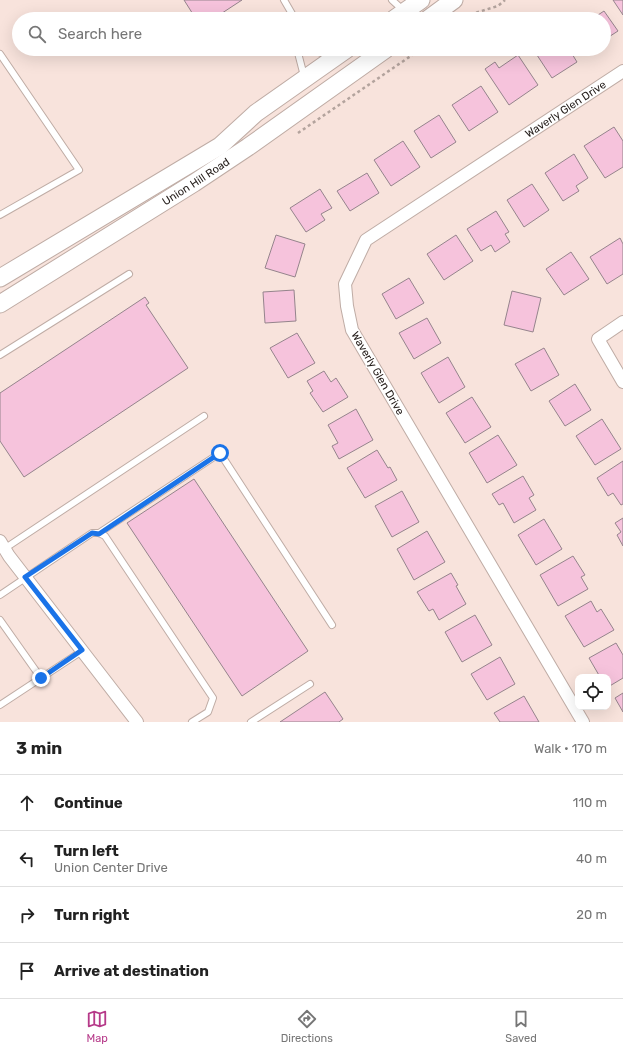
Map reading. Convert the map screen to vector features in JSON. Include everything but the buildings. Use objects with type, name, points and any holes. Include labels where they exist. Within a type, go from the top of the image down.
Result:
[{"type":"street","points":[[404,12],[421,0]]},
{"type":"street","points":[[438,12],[454,0]]},
{"type":"street","name":"Union Hill Road","points":[[0,278],[220,146],[256,113],[337,56]]},
{"type":"street","name":"Union Hill Road","points":[[0,304],[242,151],[376,56]]},
{"type":"street","name":"Waverly Glen Drive","points":[[583,722],[352,330],[347,306],[345,284],[366,240],[623,71]]},
{"type":"street","points":[[623,322],[598,339],[623,382]]},
{"type":"street","points":[[2,547],[137,722]]},
{"type":"lane","points":[[284,0],[290,12]]},
{"type":"lane","points":[[392,0],[398,12]]},
{"type":"lane","points":[[0,54],[79,170],[0,215]]},
{"type":"lane","points":[[298,56],[304,78]]},
{"type":"lane","points":[[0,355],[130,274]]},
{"type":"lane","points":[[2,547],[204,416]]},
{"type":"lane","points":[[99,534],[220,453],[332,625]]},
{"type":"lane","points":[[0,595],[92,533],[105,536],[213,698],[208,712],[192,722]]},
{"type":"lane","points":[[0,620],[41,678]]},
{"type":"lane","points":[[0,705],[82,650]]},
{"type":"lane","points":[[251,722],[310,684]]},
{"type":"path","points":[[478,12],[498,6],[505,0]]},
{"type":"route","points":[[41,678],[82,650],[25,577],[92,533],[99,534],[220,453]]}]
